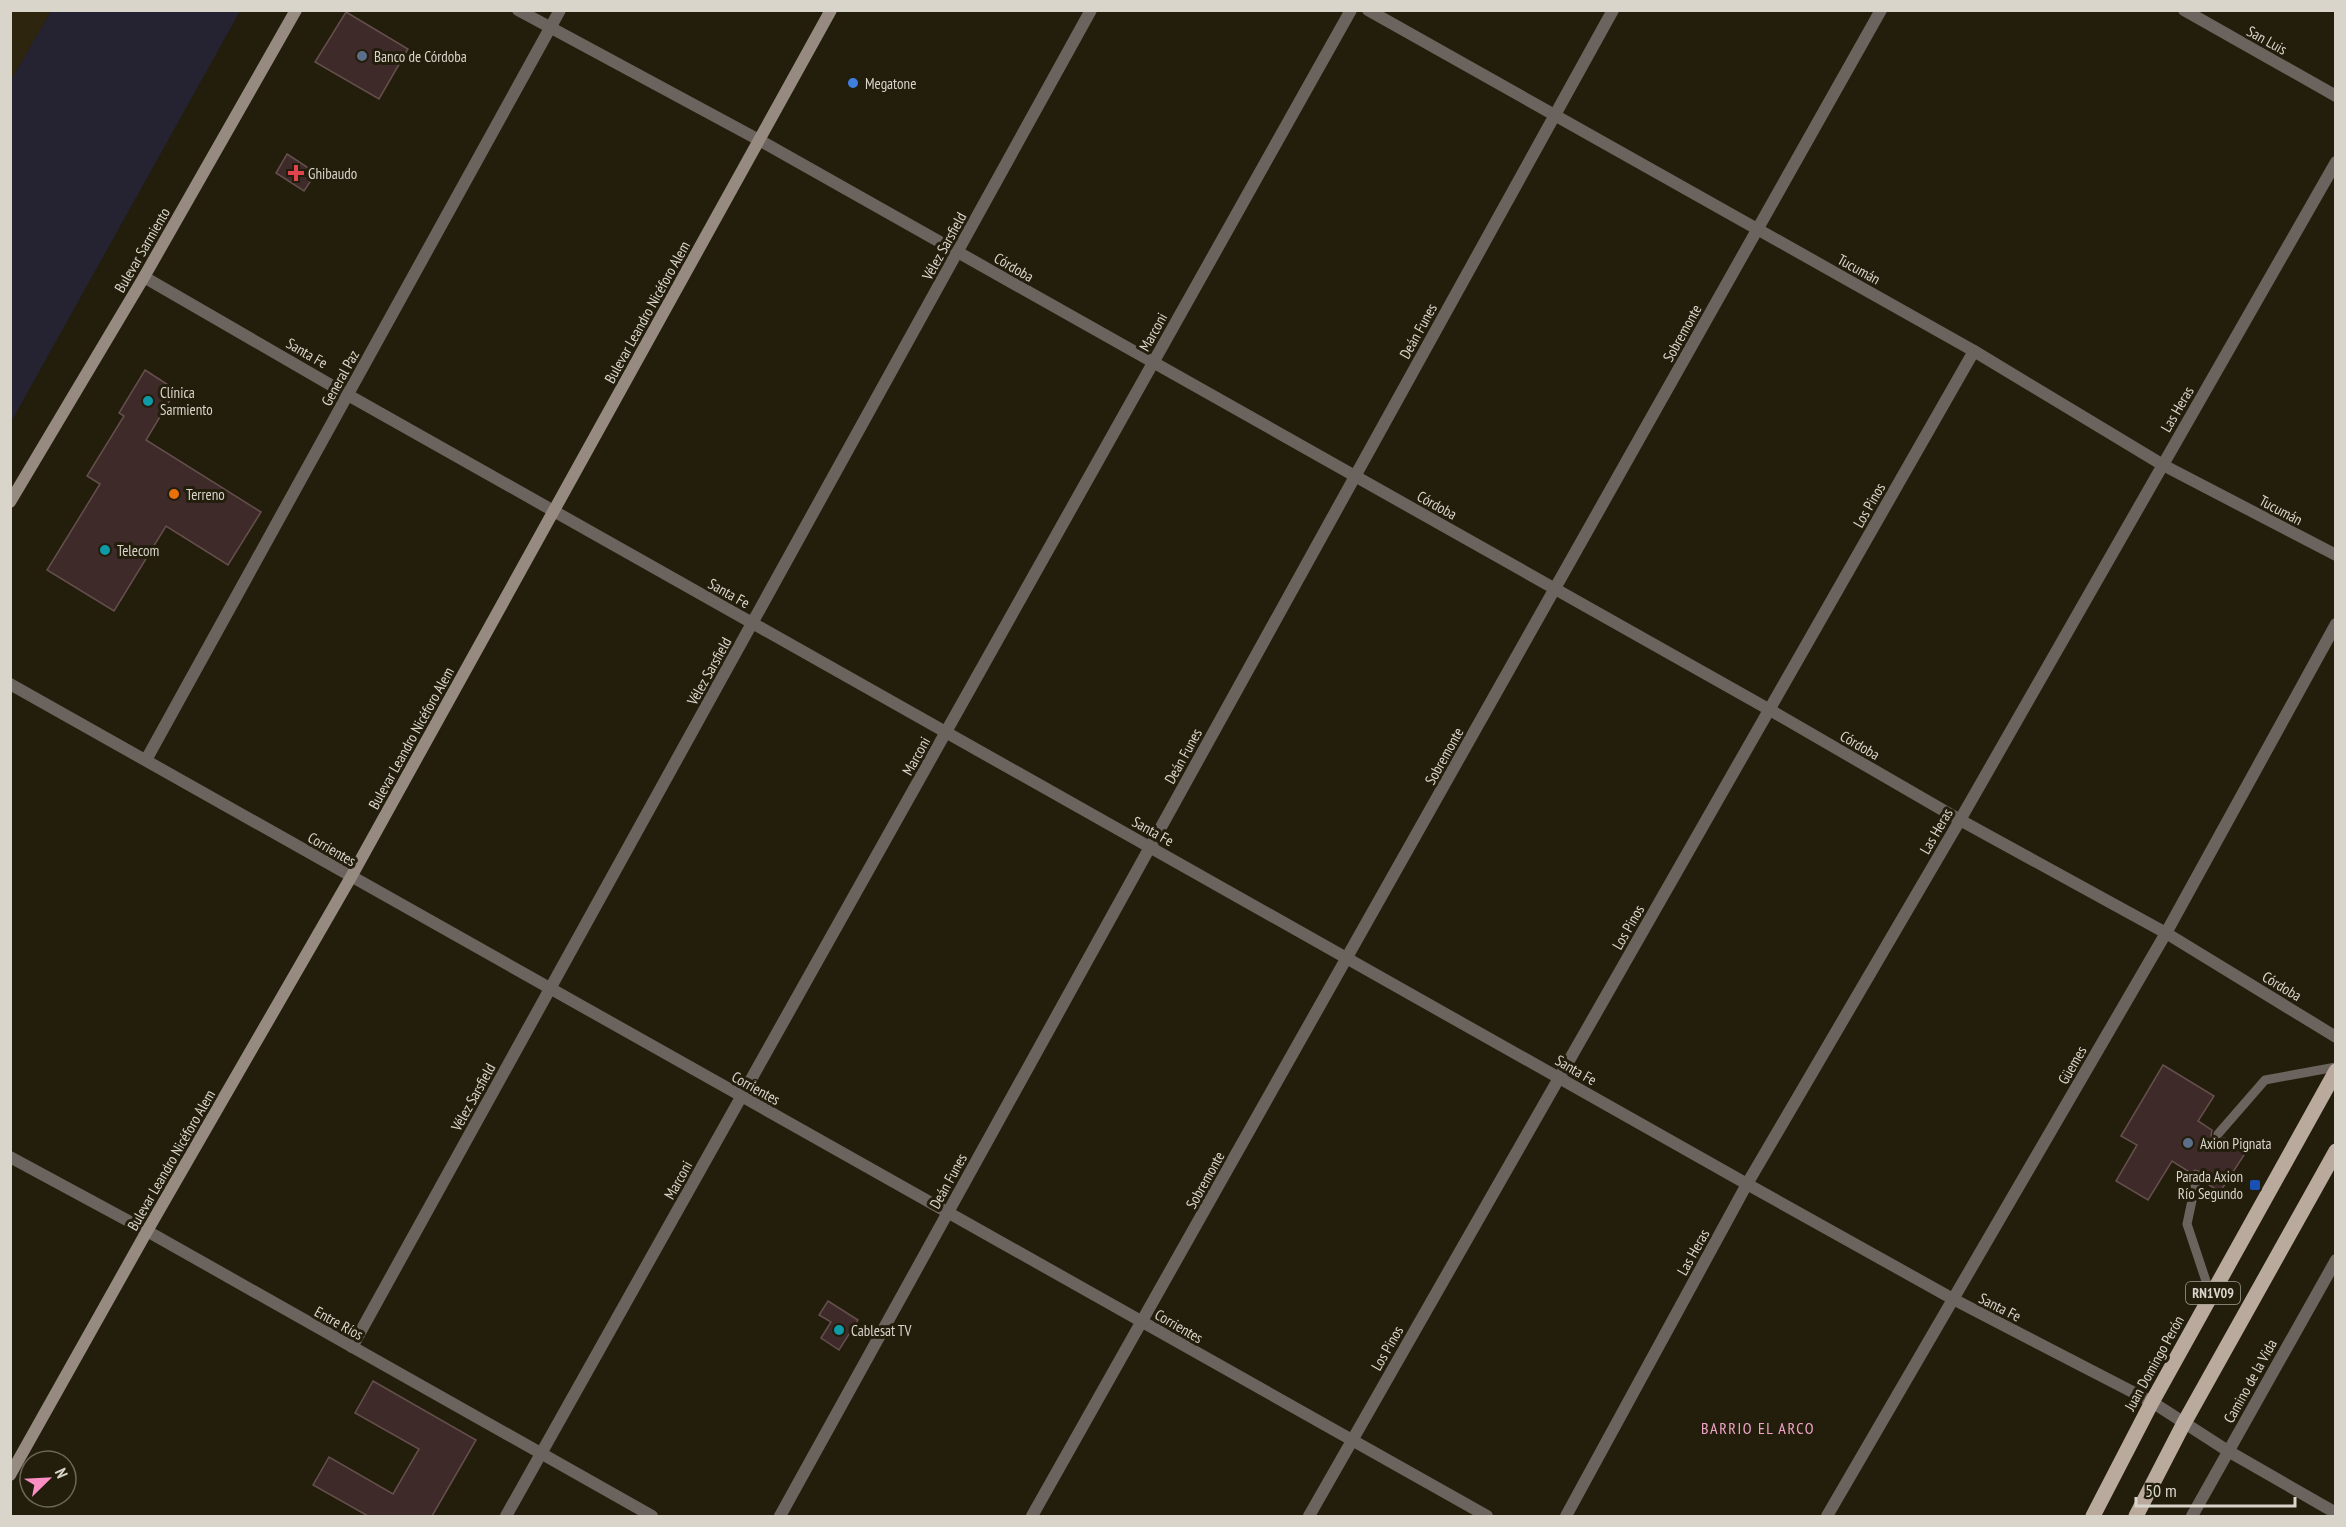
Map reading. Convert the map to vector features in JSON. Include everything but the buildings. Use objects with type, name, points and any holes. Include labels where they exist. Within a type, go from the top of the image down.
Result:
[{"type":"main road","name":"Juan Domingo Perón","points":[[2093,1516],[2152,1402],[2336,1069]]},
{"type":"main road","name":"RN1V09","points":[[2136,1516],[2184,1423],[2336,1151]]},
{"type":"street","name":"Bulevar Sarmiento","points":[[10,502],[144,277],[296,10]]},
{"type":"street","name":"Córdoba","points":[[518,10],[759,140],[1770,710],[1960,820],[2166,933],[2336,1037]]},
{"type":"street","name":"General Paz","points":[[146,760],[560,10]]},
{"type":"street","name":"Bulevar Leandro Nicéforo Alem","points":[[10,1475],[147,1231],[351,877],[831,10]]},
{"type":"street","name":"Vélez Sarsfield","points":[[352,1347],[1091,10]]},
{"type":"street","name":"Marconi","points":[[506,1516],[1351,10]]},
{"type":"street","name":"Tucumán","points":[[1368,10],[1974,351],[2163,465],[2336,555]]},
{"type":"street","name":"Deán Funes","points":[[780,1516],[1613,10]]},
{"type":"street","name":"Sobremonte","points":[[1032,1516],[1881,10]]},
{"type":"street","name":"San Luis","points":[[2184,10],[2336,96]]},
{"type":"street","name":"Las Heras","points":[[1566,1516],[1747,1184],[1960,820],[2336,162]]},
{"type":"street","name":"Santa Fe","points":[[144,277],[946,733],[1747,1184],[1953,1299],[2152,1402],[2228,1451],[2336,1513]]},
{"type":"street","name":"Los Pinos","points":[[1309,1516],[1974,351]]},
{"type":"street","name":"Güemes","points":[[1827,1516],[2166,933],[2336,624]]},
{"type":"street","name":"Corrientes","points":[[10,684],[1487,1516]]},
{"type":"street","name":"Entre Ríos","points":[[10,1157],[147,1231],[652,1516]]},
{"type":"street","name":"Camino de la Vida","points":[[2192,1516],[2336,1260]]},
{"type":"lane","points":[[2218,1134],[2265,1080],[2336,1069]]},
{"type":"lane","points":[[2196,1177],[2187,1224],[2211,1296]]},
{"type":"shaded area","points":[[11,11],[51,11],[11,80]]},
{"type":"shaded area","points":[[51,11],[240,11],[11,422],[11,80]]},
{"type":"place","name":"Banco de Córdoba","points":[[362,56]]},
{"type":"place","name":"Megatone","points":[[853,83]]},
{"type":"place","name":"Ghibaudo","points":[[296,173]]},
{"type":"place","name":"Clínica Sarmiento","points":[[148,401]]},
{"type":"place","name":"Terreno","points":[[174,494]]},
{"type":"place","name":"Telecom","points":[[105,550]]},
{"type":"place","name":"Axion Pignata","points":[[2188,1143]]},
{"type":"place","name":"Parada Axion Río Segundo","points":[[2255,1185]]},
{"type":"place","name":"Cablesat TV","points":[[839,1330]]},
{"type":"district","name":"BARRIO EL ARCO","points":[[1758,1428]]}]
